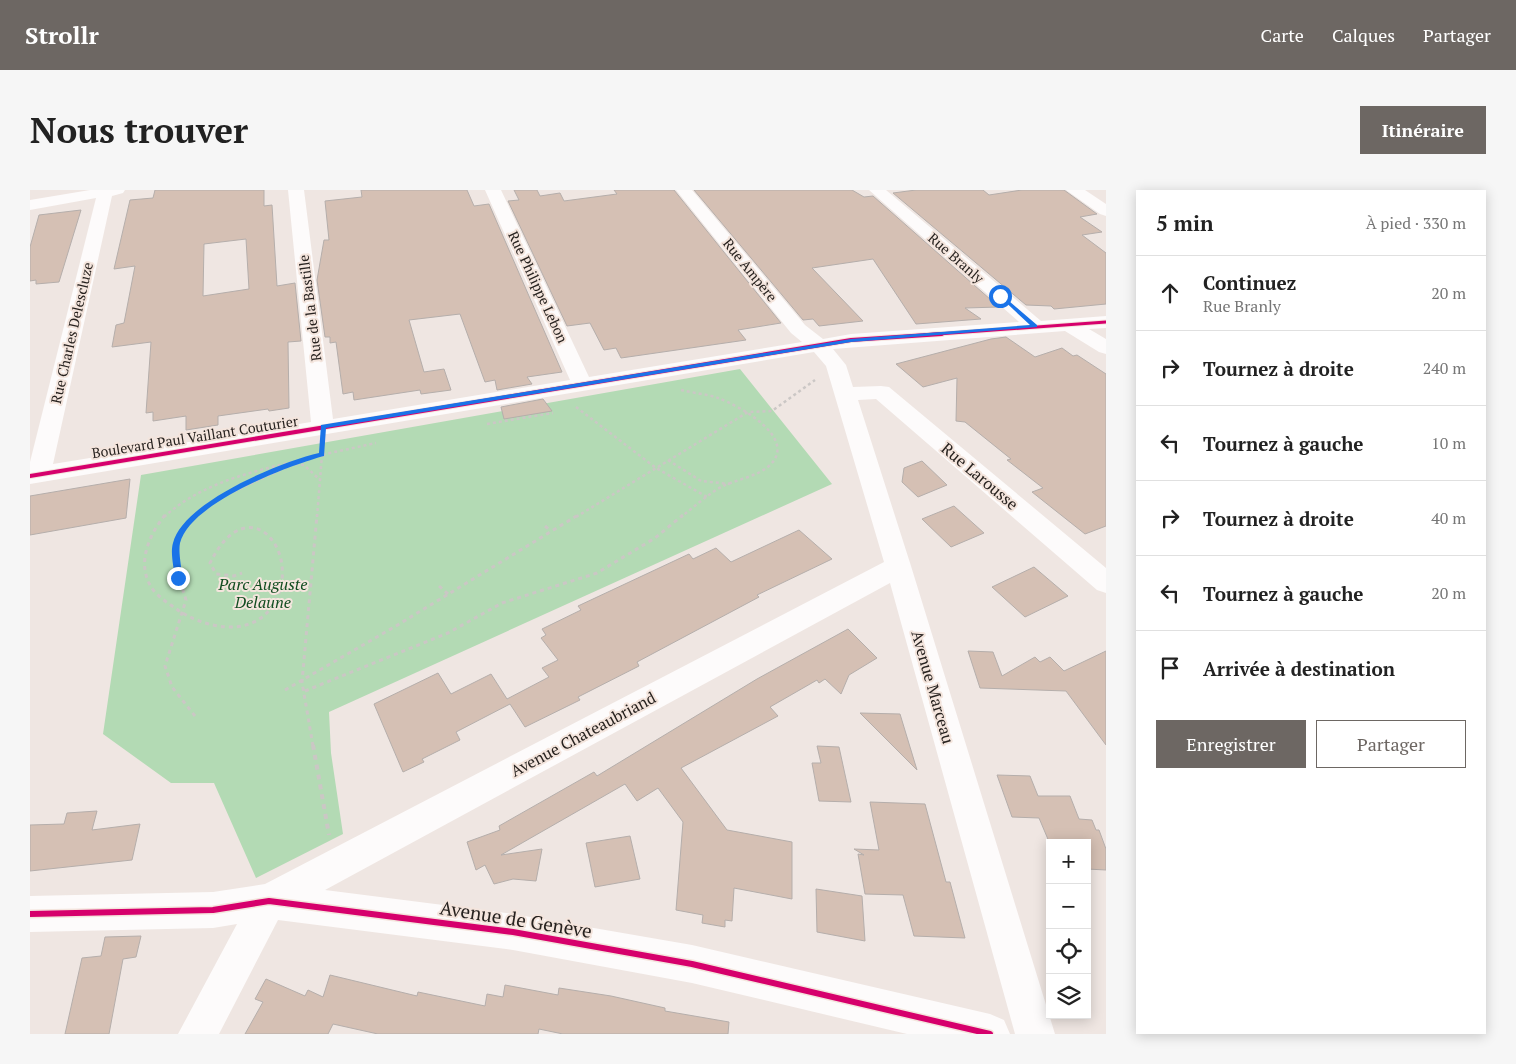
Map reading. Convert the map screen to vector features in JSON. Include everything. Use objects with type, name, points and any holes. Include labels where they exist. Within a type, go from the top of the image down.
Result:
[{"type":"street","name":"Rue de la Bastille","points":[[296,190],[323,427]]},
{"type":"street","name":"Rue Philippe Lebon","points":[[493,190],[574,386]]},
{"type":"street","name":"Rue Ampère","points":[[684,190],[798,329],[828,355]]},
{"type":"street","name":"Rue Branly","points":[[877,190],[1035,326]]},
{"type":"street","points":[[1074,190],[1106,211]]},
{"type":"street","points":[[30,206],[74,194],[111,191]]},
{"type":"street","name":"Rue Charles Delescluze","points":[[34,475],[111,191]]},
{"type":"street","name":"Boulevard Paul Vaillant Couturier","points":[[34,475],[574,386],[828,355],[851,340],[1106,322]]},
{"type":"street","points":[[1068,324],[1106,348]]},
{"type":"street","name":"Avenue Marceau","points":[[828,355],[845,394],[898,566],[1035,1034]]},
{"type":"street","name":"Rue Larousse","points":[[845,394],[881,392],[1106,583]]},
{"type":"street","name":"Avenue Chateaubriand","points":[[269,901],[898,566]]},
{"type":"street","points":[[198,1034],[269,901]]},
{"type":"street","name":"Avenue de Genève","points":[[30,914],[213,910],[269,901],[513,932],[692,964],[990,1034]]},
{"type":"path","points":[[285,690],[302,682],[748,412],[772,411],[828,355]]},
{"type":"path","points":[[574,386],[575,407]]},
{"type":"path","points":[[305,691],[448,633],[502,603],[598,573],[655,538],[707,497],[769,466],[777,456],[777,443],[769,430],[748,412],[718,398],[675,389]]},
{"type":"path","points":[[567,409],[584,406]]},
{"type":"path","points":[[575,407],[656,468],[707,497]]},
{"type":"path","points":[[482,424],[500,423],[559,411]]},
{"type":"path","points":[[323,427],[302,682],[330,840],[343,862]]},
{"type":"path","points":[[242,572],[234,576],[216,574],[210,563],[216,549],[227,536],[248,527],[262,528],[272,534],[280,552],[279,595],[269,613],[246,626],[218,627],[196,621],[184,615],[154,590],[144,563],[146,540],[158,521],[186,499],[253,471],[382,441]]},
{"type":"path","points":[[195,716],[172,687],[165,666],[186,600],[178,578],[176,544],[190,520],[214,501],[246,484],[307,458]]},
{"type":"path","points":[[668,460],[701,481],[733,484]]},
{"type":"path","points":[[294,464],[304,465],[320,480]]},
{"type":"path","points":[[545,526],[551,531]]},
{"type":"path","points":[[440,586],[448,594]]},
{"type":"green space","name":"Parc Auguste Delaune","points":[[740,369],[832,484],[329,712],[331,753],[343,834],[256,878],[214,783],[171,783],[103,734],[141,475]]},
{"type":"building","points":[[155,190],[264,190],[264,206],[272,205],[277,286],[295,283],[301,341],[288,342],[289,408],[218,416],[218,425],[186,430],[186,416],[153,421],[153,412],[146,413],[151,342],[112,347],[116,325],[124,323],[135,266],[114,269],[130,200],[153,198]],"holes":[[[246,239],[249,289],[203,296],[204,244]]]},
{"type":"building","points":[[361,190],[467,190],[474,206],[489,204],[562,372],[527,377],[532,384],[497,390],[495,380],[485,382],[460,314],[409,320],[424,372],[444,369],[451,390],[421,394],[420,390],[354,400],[353,392],[343,394],[336,342],[330,343],[330,337],[325,337],[317,280],[324,240],[329,240],[325,201],[362,197]]},
{"type":"building","points":[[514,190],[537,190],[540,196],[560,193],[564,201],[617,194],[614,190],[674,190],[781,323],[738,330],[746,340],[621,358],[616,348],[604,350],[590,323],[567,326],[508,201],[519,200]]},
{"type":"building","points":[[694,190],[852,190],[864,197],[873,196],[999,307],[965,308],[981,319],[916,324],[873,259],[812,268],[863,321],[819,326],[813,319],[803,320]]},
{"type":"building","points":[[916,190],[983,190],[989,195],[1022,190],[1064,190],[1097,214],[1080,217],[1102,232],[1082,235],[1106,253],[1106,304],[1054,309],[1051,306],[1026,305],[893,193]]},
{"type":"building","points":[[81,210],[59,282],[36,284],[36,280],[30,281],[30,247],[39,215]]},
{"type":"building","points":[[1006,337],[1035,357],[1062,348],[1073,356],[1077,355],[1106,374],[1106,526],[1085,534],[1032,492],[1043,488],[1007,460],[1011,459],[965,422],[956,421],[957,378],[923,387],[896,364],[991,339]]},
{"type":"building","points":[[543,399],[552,411],[504,419],[501,407]]},
{"type":"building","points":[[922,461],[947,485],[918,497],[902,482],[904,468]]},
{"type":"building","points":[[130,479],[126,518],[30,535],[30,496]]},
{"type":"building","points":[[954,506],[984,533],[951,547],[922,519]]},
{"type":"building","points":[[799,530],[832,559],[757,595],[759,597],[637,662],[639,666],[578,697],[580,700],[525,727],[510,704],[456,732],[460,740],[422,759],[424,762],[403,772],[374,704],[438,673],[451,694],[491,674],[507,699],[549,677],[542,668],[558,660],[541,638],[546,635],[542,629],[581,610],[578,606],[689,554],[693,559],[716,548],[731,562]]},
{"type":"building","points":[[1034,567],[1068,596],[1025,617],[992,587]]},
{"type":"building","points":[[848,629],[877,658],[849,675],[841,694],[825,679],[819,683],[817,680],[770,707],[778,716],[681,768],[727,830],[792,842],[792,899],[734,888],[732,921],[725,920],[725,927],[702,923],[703,915],[676,910],[683,822],[658,788],[637,801],[625,784],[501,855],[542,849],[536,881],[513,879],[494,884],[485,865],[476,870],[467,842],[500,830],[499,826],[594,772],[597,776],[757,679]]},
{"type":"building","points":[[968,651],[993,652],[1002,676],[1035,657],[1040,662],[1050,657],[1064,671],[1106,651],[1106,745],[1066,691],[980,688]]},
{"type":"building","points":[[860,713],[900,714],[917,770]]},
{"type":"building","points":[[817,746],[839,747],[851,802],[819,801],[812,763],[821,763]]},
{"type":"building","points":[[997,775],[1030,776],[1038,796],[1070,796],[1079,819],[1092,820],[1096,830],[1099,830],[1106,849],[1106,870],[1091,869],[1091,839],[1048,839],[1039,818],[1012,817]]},
{"type":"building","points":[[870,802],[925,804],[946,882],[950,882],[965,938],[914,936],[903,895],[865,894],[858,854],[864,855],[854,849],[879,850]]},
{"type":"building","points":[[97,811],[92,830],[140,824],[132,860],[30,871],[30,825],[64,824],[67,813]]},
{"type":"building","points":[[630,836],[640,879],[595,887],[586,843]]},
{"type":"building","points":[[816,889],[862,896],[865,941],[817,932]]},
{"type":"building","points":[[141,936],[136,957],[123,959],[109,1034],[65,1034],[82,958],[101,956],[105,937]]},
{"type":"building","points":[[330,975],[417,996],[418,992],[485,1006],[487,994],[503,997],[505,985],[558,995],[559,988],[611,996],[665,1008],[665,1011],[729,1022],[728,1034],[563,1034],[539,1029],[538,1034],[378,1034],[333,1024],[328,1034],[245,1034],[263,1002],[255,999],[266,979],[305,996],[308,990],[323,997]]},
{"type":"cycle path","points":[[30,476],[851,340],[1106,322]]},
{"type":"cycle path","points":[[30,914],[213,910],[269,901],[513,932],[692,964],[990,1034]]},
{"type":"route","points":[[178,578],[176,544],[190,520],[214,501],[246,484],[307,458],[322,455],[324,443],[323,427],[851,340],[1035,326],[1000,296]]}]
